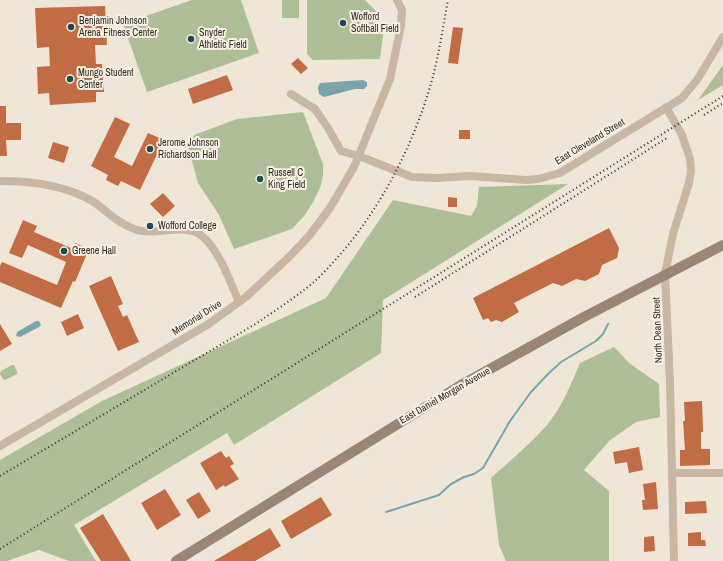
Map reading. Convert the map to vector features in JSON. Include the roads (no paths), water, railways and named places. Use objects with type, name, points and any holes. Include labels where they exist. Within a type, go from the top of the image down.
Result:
[{"type":"main road","name":"East Daniel Morgan Avenue","points":[[176,561],[461,385],[666,274],[723,245]]},
{"type":"street","points":[[359,156],[390,79],[401,26],[402,10],[398,0]]},
{"type":"street","name":"East Cleveland Street","points":[[291,94],[315,109],[341,151],[359,156],[412,177],[436,178],[470,176],[526,180],[538,179],[560,173],[682,98],[705,67],[723,37]]},
{"type":"street","name":"North Dean Street","points":[[666,107],[682,135],[690,159],[691,171],[688,188],[673,234],[666,274],[674,561]]},
{"type":"street","name":"Memorial Drive","points":[[0,446],[207,325],[239,302],[268,278],[308,236],[342,188],[359,156]]},
{"type":"street","points":[[0,181],[51,185],[76,193],[93,202],[121,222],[137,230],[149,232],[185,230],[201,235],[212,246],[239,302]]},
{"type":"street","points":[[672,473],[723,474]]},
{"type":"water","points":[[363,80],[367,82],[367,86],[364,89],[355,89],[324,97],[319,94],[318,87],[320,83]]},
{"type":"water","points":[[36,321],[39,321],[41,325],[39,327],[20,337],[16,336],[17,332]]},
{"type":"waterway","points":[[386,512],[439,495],[451,484],[464,477],[474,474],[483,468],[510,421],[531,392],[561,362],[596,341],[603,334],[608,324]]},
{"type":"railway","points":[[0,476],[257,323],[307,288],[327,269],[349,244],[376,207],[408,146],[432,80],[448,0]]},
{"type":"railway","points":[[0,549],[723,96]]},
{"type":"railway","points":[[704,115],[723,103]]},
{"type":"railway","points":[[415,297],[667,138]]},
{"type":"place","name":"Wofford Softball Field","points":[[343,23]]},
{"type":"place","name":"Benjamin Johnson Arena Fitness Center","points":[[71,27]]},
{"type":"place","name":"Snyder Athletic Field","points":[[191,39]]},
{"type":"place","name":"Mungo Student Center","points":[[70,79]]},
{"type":"place","name":"Jerome Johnson Richardson Hall","points":[[150,149]]},
{"type":"place","name":"Russell C King Field","points":[[260,179]]},
{"type":"place","name":"Wofford College","points":[[150,226]]},
{"type":"place","name":"Greene Hall","points":[[64,251]]}]
